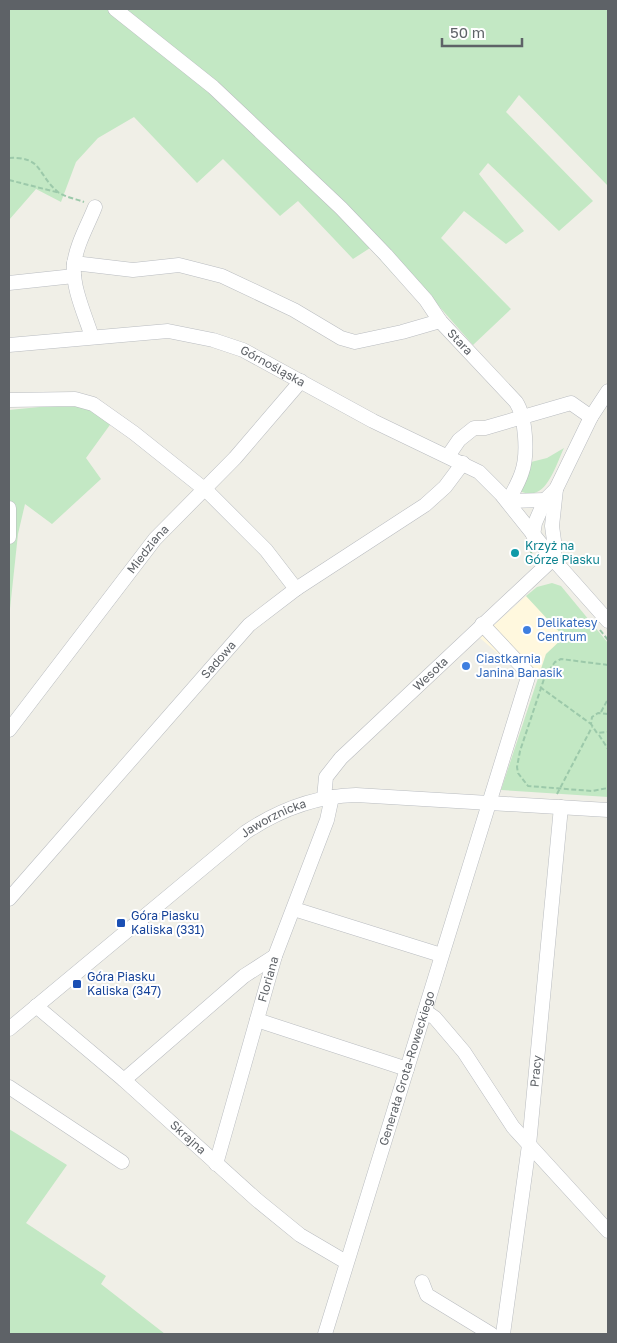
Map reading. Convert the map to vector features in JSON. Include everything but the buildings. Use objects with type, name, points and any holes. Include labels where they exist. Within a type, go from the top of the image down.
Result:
[{"type":"street","points":[[115,9],[139,26],[213,87],[256,126],[386,255],[426,300],[440,321]]},
{"type":"street","points":[[92,336],[74,270],[96,207]]},
{"type":"street","name":"Stara","points":[[9,283],[74,270],[133,270],[179,265],[222,276],[294,310],[341,338],[355,342],[402,332],[440,321],[516,402],[523,416]]},
{"type":"street","name":"Górnośląska","points":[[9,345],[92,336],[168,331],[187,334],[244,350],[373,422],[479,472],[508,501],[530,540],[553,559],[608,621]]},
{"type":"street","name":"Miedziana","points":[[9,730],[155,539],[235,458],[301,381]]},
{"type":"street","points":[[530,540],[545,500],[556,488],[591,417],[608,391]]},
{"type":"street","points":[[9,400],[84,400],[134,433],[236,518],[266,550],[296,589]]},
{"type":"street","points":[[448,456],[460,440],[474,428],[485,428],[571,403],[591,417]]},
{"type":"street","points":[[508,501],[522,471],[524,449],[523,416]]},
{"type":"street","name":"Sadowa","points":[[9,899],[249,625],[296,589],[425,505],[445,487],[463,463]]},
{"type":"street","points":[[553,559],[555,548],[552,526],[556,488]]},
{"type":"street","points":[[508,501],[518,499],[530,502],[545,500]]},
{"type":"street","points":[[9,508],[9,537]]},
{"type":"street","points":[[530,540],[552,526]]},
{"type":"street","name":"Wesoła","points":[[328,798],[326,777],[341,758],[553,559]]},
{"type":"street","points":[[482,624],[528,674],[528,677]]},
{"type":"street","name":"Generała Grota-Roweckiego","points":[[325,1334],[528,677]]},
{"type":"street","name":"Jaworznicka","points":[[9,1029],[246,832],[285,810],[328,798],[356,795],[490,803],[557,804],[608,810]]},
{"type":"street","name":"Floriana","points":[[216,1164],[275,956],[327,820],[328,798]]},
{"type":"street","name":"Pracy","points":[[503,1334],[529,1146],[557,804]]},
{"type":"street","points":[[294,909],[441,955]]},
{"type":"street","points":[[124,1080],[244,976],[275,956]]},
{"type":"street","name":"Skrajna","points":[[36,1006],[124,1080],[216,1164],[300,1235],[346,1262]]},
{"type":"street","points":[[425,1011],[435,1018],[464,1052],[513,1127],[608,1230]]},
{"type":"street","points":[[257,1020],[407,1069]]},
{"type":"street","points":[[9,1087],[122,1162]]},
{"type":"street","points":[[422,1282],[427,1295],[491,1334]]},
{"type":"path","points":[[9,158],[27,159],[40,167],[50,185],[60,194]]},
{"type":"path","points":[[9,180],[60,194],[96,207]]},
{"type":"path","points":[[530,540],[532,565]]},
{"type":"path","points":[[608,665],[561,659],[550,668],[541,687],[520,751],[518,773],[528,786],[592,791],[608,788]]},
{"type":"path","points":[[528,677],[591,726],[608,749]]},
{"type":"path","points":[[557,804],[560,788],[591,726],[592,717],[601,712],[608,699]]},
{"type":"path","points":[[601,712],[608,714]]},
{"type":"path","points":[[598,733],[608,732]]},
{"type":"shaded area","points":[[526,596],[565,637],[546,654],[540,671],[524,676],[480,638]]},
{"type":"green space","points":[[9,9],[608,9],[608,186],[519,95],[506,112],[593,201],[559,231],[488,163],[479,174],[524,231],[506,244],[464,211],[441,238],[511,309],[473,345],[402,264],[392,273],[370,248],[353,259],[298,201],[280,216],[223,159],[197,183],[134,117],[98,138],[76,162],[61,202],[36,189],[9,220]]},
{"type":"green space","points":[[80,403],[112,422],[86,458],[101,479],[52,524],[25,504],[18,534],[9,618],[9,410]]},
{"type":"green space","points":[[564,448],[553,473],[543,488],[529,494],[520,491],[527,463],[547,458]]},
{"type":"green space","points":[[552,583],[561,586],[608,643],[608,797],[501,790],[546,654],[564,637],[526,596],[537,587]]},
{"type":"green space","points":[[9,1129],[67,1165],[26,1223],[106,1276],[101,1284],[165,1334],[9,1334]]},
{"type":"place","name":"Krzyż na Górze Piasku","points":[[515,553]]},
{"type":"place","name":"Delikatesy Centrum","points":[[527,630]]},
{"type":"place","name":"Ciastkarnia Janina Banasik","points":[[466,666]]},
{"type":"place","name":"Góra Piasku Kaliska (331)","points":[[121,923]]},
{"type":"place","name":"Góra Piasku Kaliska (347)","points":[[77,984]]}]
